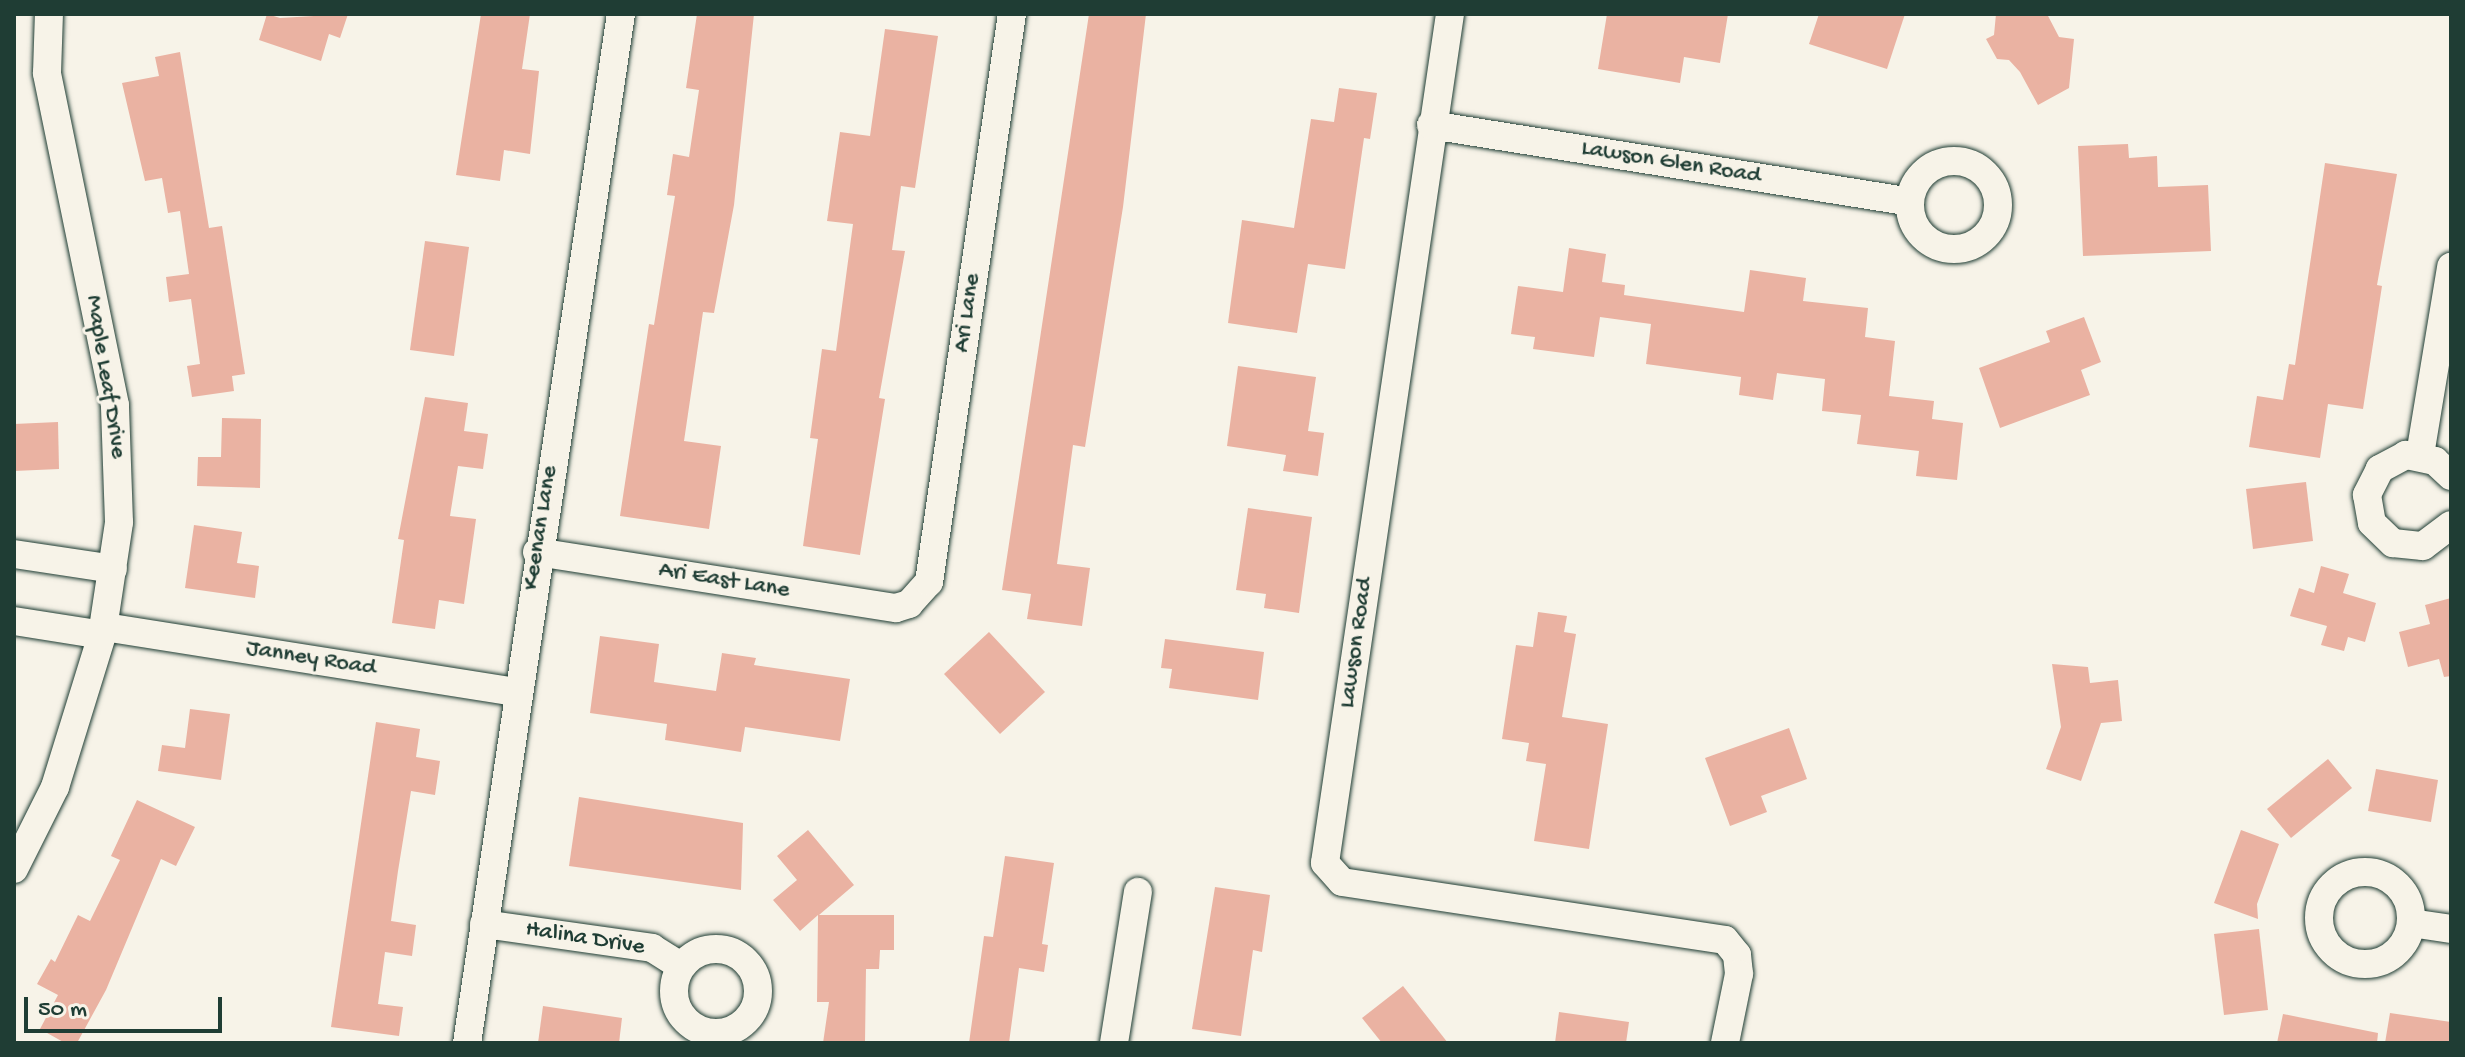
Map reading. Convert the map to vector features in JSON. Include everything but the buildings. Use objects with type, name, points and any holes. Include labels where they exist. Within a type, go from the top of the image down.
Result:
[{"type":"street","name":"Maple Leaf Drive","points":[[14,869],[55,787],[103,631],[113,569],[121,463],[115,405],[47,73],[49,14]]},
{"type":"street","name":"Keenan Lane","points":[[467,1043],[537,552],[621,14]]},
{"type":"street","name":"Ari Lane","points":[[909,604],[929,582],[1012,14]]},
{"type":"street","name":"Lawson Road","points":[[1450,14],[1431,125],[1325,863],[1342,882],[1725,940],[1737,955],[1739,974],[1725,1043]]},
{"type":"street","name":"Lawson Glen Road","points":[[1431,125],[1910,202]]},
{"type":"street","points":[[2420,455],[2451,267]]},
{"type":"street","points":[[2451,476],[2420,455],[2392,460],[2371,480],[2367,509],[2372,523],[2393,543],[2408,547],[2438,540],[2451,525]]},
{"type":"street","name":"Ari East Lane","points":[[537,552],[896,608],[909,604]]},
{"type":"street","points":[[14,554],[113,569]]},
{"type":"street","name":"Janney Road","points":[[14,621],[103,631],[517,692]]},
{"type":"street","points":[[1114,1043],[1138,892]]},
{"type":"street","points":[[2411,923],[2451,929]]},
{"type":"street","name":"Halina Drive","points":[[484,924],[652,948],[681,966]]}]
